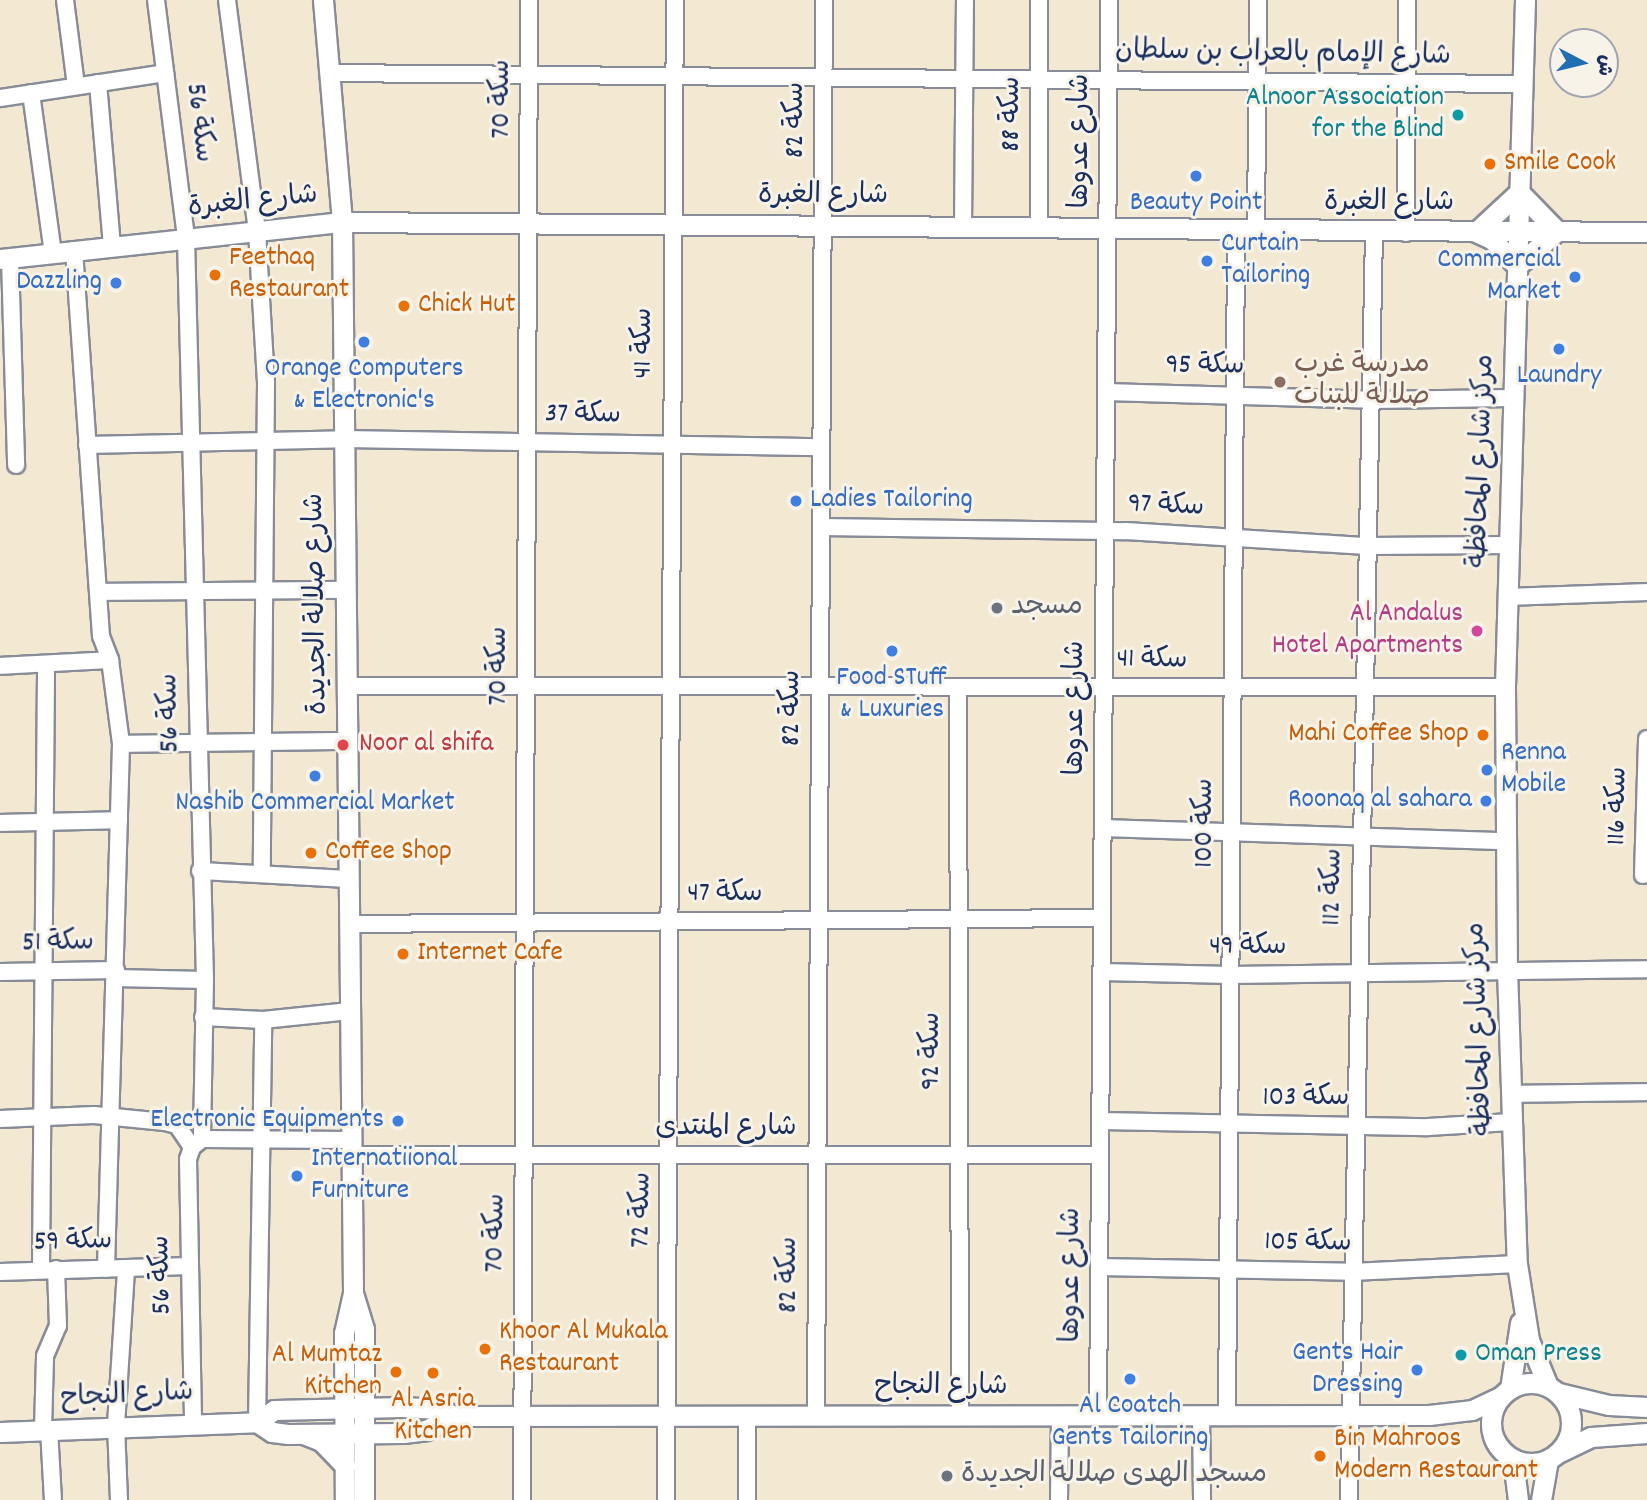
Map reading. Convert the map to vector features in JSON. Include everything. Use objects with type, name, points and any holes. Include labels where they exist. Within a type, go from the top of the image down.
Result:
[{"type":"street","points":[[65,0],[75,86]]},
{"type":"street","name":"سكة 56","points":[[156,0],[186,239],[200,871],[205,980],[197,1143],[188,1159],[193,1422]]},
{"type":"street","points":[[227,0],[257,231],[265,442],[262,874]]},
{"type":"street","name":"شارع صلالة الجديدة","points":[[323,0],[342,222],[353,1293],[344,1333],[347,1431],[345,1500]]},
{"type":"street","name":"سكة 70","points":[[522,1500],[529,0]]},
{"type":"street","name":"سكة 41","points":[[673,921],[671,224],[675,0]]},
{"type":"street","name":"سكة 82","points":[[816,1416],[824,0]]},
{"type":"street","points":[[963,227],[965,0]]},
{"type":"street","name":"سكة 88","points":[[1039,0],[1039,227]]},
{"type":"street","name":"شارع عدوها","points":[[1098,1416],[1109,0]]},
{"type":"street","name":"سكة 100","points":[[1227,1416],[1236,394],[1257,81],[1258,0]]},
{"type":"street","points":[[1406,233],[1407,0]]},
{"type":"street","name":"مركز شارع المحافظة","points":[[1525,0],[1505,687],[1507,969],[1511,1122],[1521,1301],[1533,1356],[1554,1390]]},
{"type":"street","points":[[0,98],[165,73]]},
{"type":"street","name":"شارع الإمام بالعراب بن سلطان","points":[[330,73],[1523,84]]},
{"type":"street","points":[[98,83],[112,247]]},
{"type":"street","points":[[31,93],[53,253]]},
{"type":"street","points":[[1519,192],[1557,231],[1517,266],[1493,240],[1476,232],[1519,192]]},
{"type":"street","name":"شارع الغبرة","points":[[5,258],[342,222],[1039,227],[1374,233],[1647,232]]},
{"type":"street","name":"سكة 112","points":[[1349,1500],[1374,233]]},
{"type":"street","points":[[74,250],[101,636],[110,660],[121,744],[106,1269]]},
{"type":"street","points":[[5,258],[16,465]]},
{"type":"street","name":"سكة 95","points":[[1106,392],[1370,400],[1512,398]]},
{"type":"street","name":"سكة 37","points":[[88,445],[191,446],[345,439],[821,447]]},
{"type":"street","name":"سكة 97","points":[[821,527],[1105,531],[1367,546],[1508,545]]},
{"type":"street","points":[[98,592],[346,590]]},
{"type":"street","points":[[1507,597],[1647,592]]},
{"type":"street","points":[[0,666],[46,666],[110,660]]},
{"type":"street","points":[[46,666],[42,1116],[48,1269],[58,1326],[45,1356],[46,1429],[53,1500]]},
{"type":"street","name":"سكة 41","points":[[347,686],[1505,687]]},
{"type":"street","name":"سكة 92","points":[[958,687],[960,1416]]},
{"type":"street","name":"سكة 116","points":[[1643,875],[1647,739]]},
{"type":"street","points":[[121,744],[198,745],[348,740]]},
{"type":"street","points":[[0,822],[120,820]]},
{"type":"street","points":[[1103,828],[1505,841]]},
{"type":"street","points":[[200,871],[349,879]]},
{"type":"street","name":"سكة 47","points":[[349,924],[1102,918]]},
{"type":"street","name":"سكة 72","points":[[666,1500],[673,921]]},
{"type":"street","name":"سكة 51","points":[[0,972],[43,969],[205,980]]},
{"type":"street","name":"سكة 49","points":[[1102,972],[1231,975],[1647,969]]},
{"type":"street","points":[[203,1017],[262,1020],[350,1011]]},
{"type":"street","points":[[257,1422],[262,1020]]},
{"type":"street","points":[[1511,1094],[1647,1091]]},
{"type":"street","points":[[0,1119],[111,1116],[177,1125],[197,1143]]},
{"type":"street","name":"سكة 103","points":[[1101,1121],[1355,1126],[1511,1122]]},
{"type":"street","name":"شارع المنتدى","points":[[197,1143],[260,1139],[350,1147],[524,1155],[1100,1156]]},
{"type":"street","name":"سكة 105","points":[[1099,1267],[1352,1272],[1517,1264]]},
{"type":"street","name":"سكة 59","points":[[0,1272],[189,1266]]},
{"type":"street","points":[[119,1500],[116,1424],[125,1269]]},
{"type":"street","name":"شارع صلالة الجديدة","points":[[353,1293],[364,1329],[368,1432],[364,1500]]},
{"type":"street","name":"مركز شارع المحافظة","points":[[1505,1393],[1521,1301]]},
{"type":"street","points":[[311,1408],[336,1391],[346,1369]]},
{"type":"street","points":[[366,1371],[378,1391],[402,1407]]},
{"type":"street","points":[[1647,1407],[1588,1402],[1535,1382],[1505,1393],[1491,1421],[1496,1444],[1513,1460],[1525,1464],[1554,1457],[1591,1437],[1647,1433]]},
{"type":"street","points":[[1541,1500],[1554,1457],[1572,1430],[1572,1416],[1554,1390]]},
{"type":"street","name":"شارع النجاح","points":[[257,1422],[274,1410],[402,1407],[439,1409],[454,1416],[1429,1415],[1472,1410],[1505,1393]]},
{"type":"street","points":[[1201,1415],[1202,1500]]},
{"type":"street","name":"شارع النجاح","points":[[1429,1415],[1469,1424],[1496,1444]]},
{"type":"street","name":"شارع النجاح","points":[[0,1432],[116,1424],[257,1422],[272,1432],[403,1433],[426,1430],[454,1416]]},
{"type":"street","points":[[747,1416],[747,1500]]},
{"type":"street","points":[[1059,1500],[1060,1416]]},
{"type":"street","points":[[368,1467],[377,1451],[403,1433]]},
{"type":"street","points":[[302,1434],[321,1441],[345,1466]]},
{"type":"street","points":[[1513,1460],[1518,1500]]},
{"type":"place","name":"Alnoor Association for the Blind","points":[[1458,115]]},
{"type":"place","name":"Smile Cook","points":[[1490,164]]},
{"type":"place","name":"Beauty Point","points":[[1196,176]]},
{"type":"place","name":"Curtain Tailoring","points":[[1207,261]]},
{"type":"place","name":"Feethaq Restaurant","points":[[215,275]]},
{"type":"place","name":"Commercial Market","points":[[1575,277]]},
{"type":"place","name":"Dazzling","points":[[116,283]]},
{"type":"place","name":"Chick Hut","points":[[404,306]]},
{"type":"place","name":"Orange Computers & Electronic's","points":[[364,342]]},
{"type":"place","name":"Laundry","points":[[1559,349]]},
{"type":"place","name":"مدرسة غرب صلالة للبنات","points":[[1280,382]]},
{"type":"place","name":"Ladies Tailoring","points":[[796,501]]},
{"type":"place","name":"مسجد","points":[[997,608]]},
{"type":"place","name":"Al Andalus Hotel Apartments","points":[[1477,631]]},
{"type":"place","name":"Food STuff & Luxuries","points":[[892,651]]},
{"type":"place","name":"Mahi Coffee Shop","points":[[1483,735]]},
{"type":"place","name":"Noor al shifa","points":[[343,745]]},
{"type":"place","name":"Renna Mobile","points":[[1487,770]]},
{"type":"place","name":"Nashib Commercial Market","points":[[315,776]]},
{"type":"place","name":"Roonaq al sahara","points":[[1486,801]]},
{"type":"place","name":"Coffee Shop","points":[[311,853]]},
{"type":"place","name":"Internet Cafe","points":[[403,954]]},
{"type":"place","name":"Electronic Equipments","points":[[398,1121]]},
{"type":"place","name":"Internatiional Furniture","points":[[297,1176]]},
{"type":"place","name":"Khoor Al Mukala Restaurant","points":[[485,1349]]},
{"type":"place","name":"Oman Press","points":[[1461,1355]]},
{"type":"place","name":"Gents Hair Dressing","points":[[1417,1370]]},
{"type":"place","name":"Al Mumtaz Kitchen","points":[[396,1372]]},
{"type":"place","name":"Al Asria Kitchen","points":[[433,1373]]},
{"type":"place","name":"Al Coatch Gents Tailoring","points":[[1130,1379]]},
{"type":"place","name":"Bin Mahroos Modern Restaurant","points":[[1320,1456]]},
{"type":"place","name":"مسجد الهدى صلالة الجديدة","points":[[947,1476]]}]
